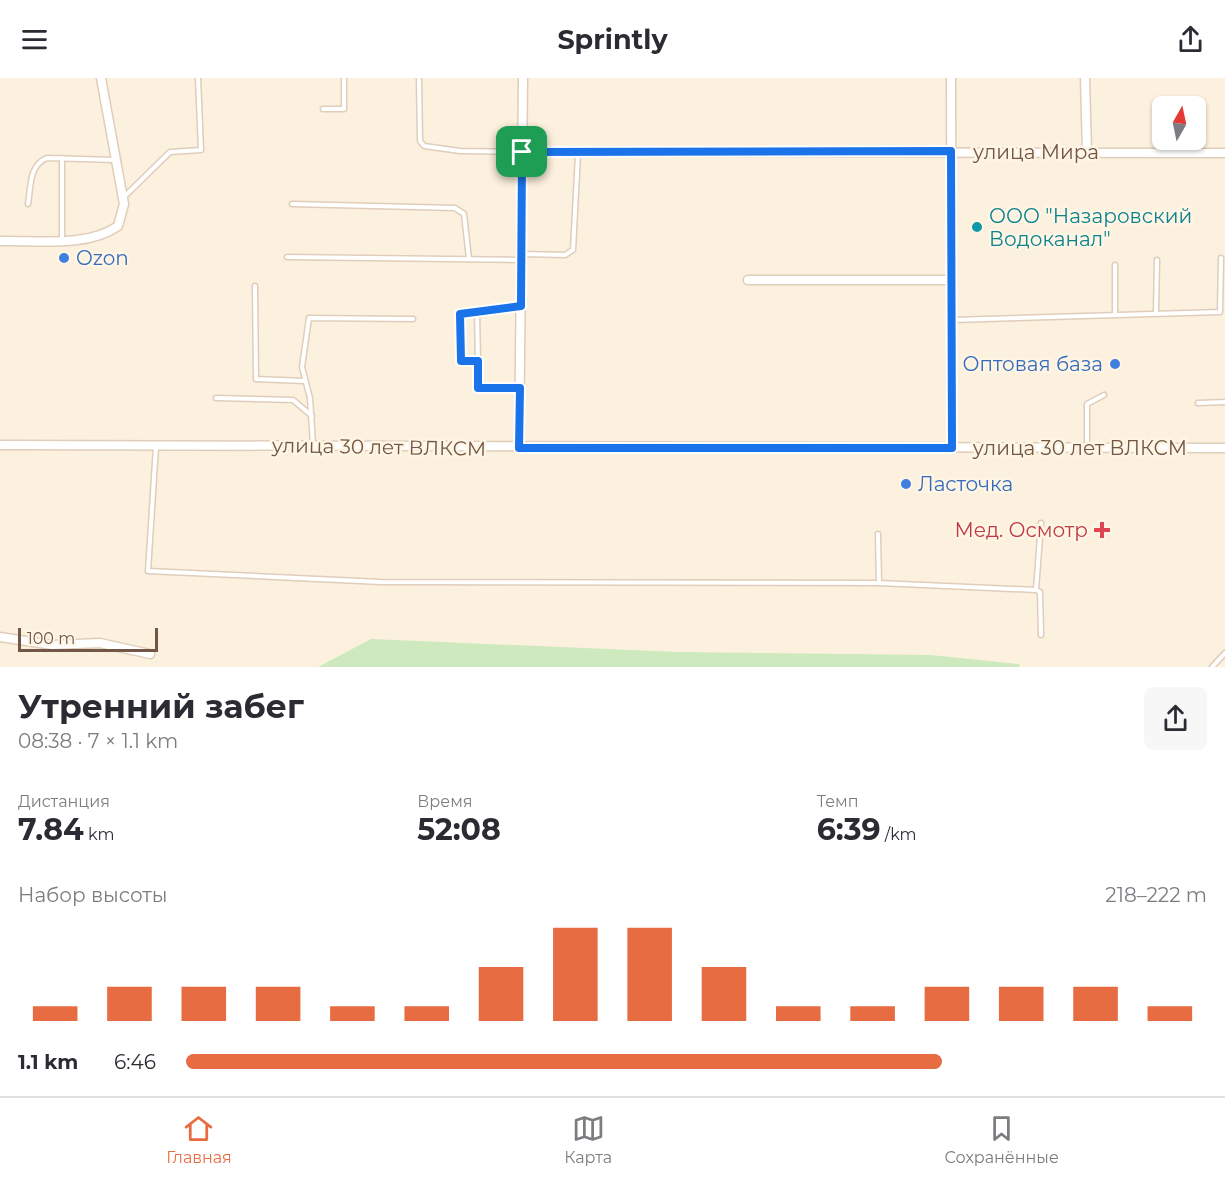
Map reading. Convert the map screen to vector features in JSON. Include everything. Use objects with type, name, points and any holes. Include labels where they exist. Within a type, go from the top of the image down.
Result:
[{"type":"street","points":[[0,241],[62,239],[108,232],[118,226],[122,215],[123,198],[101,78]]},
{"type":"street","points":[[519,448],[523,78]]},
{"type":"street","points":[[951,78],[952,448]]},
{"type":"street","points":[[1085,78],[1086,152]]},
{"type":"street","name":"улица Мира","points":[[522,152],[1225,153]]},
{"type":"street","points":[[748,280],[952,280]]},
{"type":"street","name":"улица 30 лет ВЛКСМ","points":[[0,446],[1225,448]]},
{"type":"street","points":[[0,637],[52,645],[100,643],[150,654]]},
{"type":"lane","points":[[123,198],[170,152],[201,150],[198,78]]},
{"type":"lane","points":[[323,109],[344,109],[344,78]]},
{"type":"lane","points":[[419,78],[420,141],[424,146],[460,152],[522,152]]},
{"type":"lane","points":[[287,257],[469,259],[565,255],[573,250],[578,153]]},
{"type":"lane","points":[[28,204],[34,167],[39,161],[47,158],[116,160]]},
{"type":"lane","points":[[62,158],[62,239]]},
{"type":"lane","points":[[292,204],[454,208],[464,214],[469,259]]},
{"type":"lane","points":[[952,320],[1220,312],[1221,258]]},
{"type":"lane","points":[[1156,260],[1156,314]]},
{"type":"lane","points":[[1115,265],[1115,314]]},
{"type":"lane","points":[[255,286],[256,379],[304,381]]},
{"type":"lane","points":[[478,361],[461,361],[460,314],[521,306]]},
{"type":"lane","points":[[477,313],[478,388],[520,388]]},
{"type":"lane","points":[[313,446],[310,398],[302,367],[309,318],[413,319]]},
{"type":"lane","points":[[1087,448],[1087,404],[1104,395]]},
{"type":"lane","points":[[216,398],[293,399],[312,417]]},
{"type":"lane","points":[[1198,403],[1225,402]]},
{"type":"lane","points":[[156,446],[148,571],[381,582],[879,583],[1036,590],[1040,592],[1041,635]]},
{"type":"lane","points":[[1036,590],[1041,523]]},
{"type":"lane","points":[[878,534],[879,583]]},
{"type":"lane","points":[[1212,667],[1225,653]]},
{"type":"green space","points":[[371,639],[678,652],[931,655],[1019,664],[1020,667],[318,667]]},
{"type":"place","name":"ООО \"Назаровский Водоканал\"","points":[[977,227]]},
{"type":"place","name":"Ozon","points":[[64,258]]},
{"type":"place","name":"Оптовая база","points":[[1115,364]]},
{"type":"place","name":"Ласточка","points":[[906,484]]},
{"type":"place","name":"Мед. Осмотр","points":[[1102,530]]},
{"type":"route","points":[[951,151],[952,448],[519,448],[520,388],[478,388],[478,361],[461,361],[460,314],[482,313],[497,308],[521,306],[522,152],[951,151]]}]
